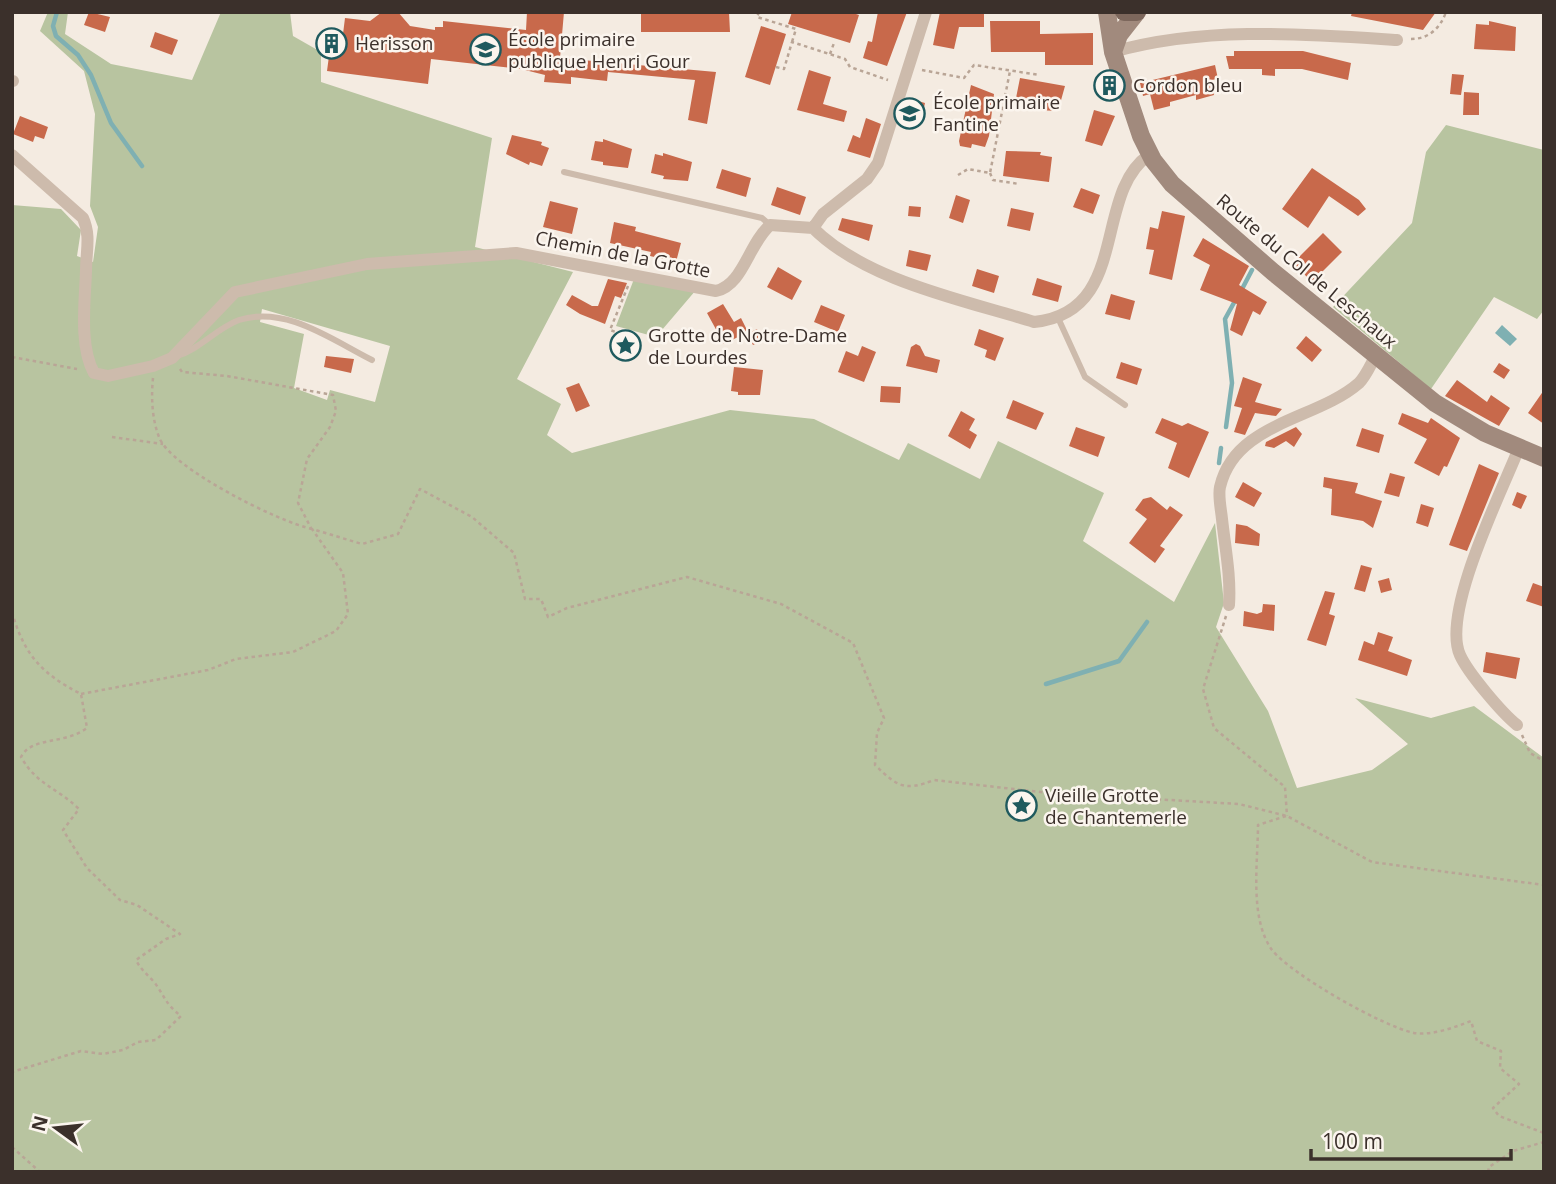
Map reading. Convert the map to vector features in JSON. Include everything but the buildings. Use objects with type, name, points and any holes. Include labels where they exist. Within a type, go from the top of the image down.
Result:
[{"type":"main road","name":"Route du Col de Leschaux","points":[[1107,12],[1113,52],[1149,155],[1172,184],[1376,355],[1457,418],[1544,458]]},
{"type":"main road","points":[[1124,12],[1137,12]]},
{"type":"main road","points":[[1113,52],[1119,35],[1137,12]]},
{"type":"street","points":[[813,228],[823,214],[873,171],[926,12]]},
{"type":"street","points":[[1113,52],[1203,36],[1306,34],[1397,40]]},
{"type":"street","points":[[12,155],[83,218],[89,231],[86,347],[94,373],[108,376],[153,366],[172,358]]},
{"type":"street","points":[[770,225],[813,228],[824,239],[886,275],[1034,322],[1059,320],[1084,302],[1101,266],[1127,185],[1137,166],[1149,155]]},
{"type":"street","name":"Chemin de la Grotte","points":[[172,358],[235,292],[368,264],[516,253],[716,291],[726,288],[737,277],[757,236],[770,225]]},
{"type":"street","points":[[1229,605],[1231,586],[1219,490],[1224,472],[1240,452],[1279,422],[1346,392],[1361,381],[1376,355]]},
{"type":"street","points":[[1517,725],[1504,714],[1460,656],[1456,635],[1457,611],[1468,575],[1519,448]]},
{"type":"lane","points":[[564,172],[762,218],[770,225]]},
{"type":"lane","points":[[172,358],[191,352],[237,321],[261,316],[283,319],[325,333],[372,360]]},
{"type":"lane","points":[[1059,320],[1085,377],[1125,405]]},
{"type":"path","points":[[760,12],[758,17],[796,29],[784,69],[776,67]]},
{"type":"path","points":[[1397,40],[1422,39],[1442,25],[1446,12]]},
{"type":"path","points":[[792,42],[845,59],[850,68],[888,80]]},
{"type":"path","points":[[830,54],[834,44]]},
{"type":"path","points":[[909,67],[964,78],[974,65],[1040,75]]},
{"type":"path","points":[[1010,71],[990,173],[993,180],[1019,184]]},
{"type":"path","points":[[958,175],[968,169],[990,173]]},
{"type":"path","points":[[633,274],[610,330],[634,338]]},
{"type":"path","points":[[12,357],[94,373]]},
{"type":"path","points":[[12,612],[17,632],[33,661],[62,684],[82,694],[208,670],[236,659],[293,652],[336,631],[348,614],[343,573],[312,529],[298,503],[307,459],[330,427],[336,411],[333,396],[227,376],[183,372],[172,358]]},
{"type":"path","points":[[153,366],[151,395],[159,437],[163,444],[178,460],[243,501],[293,525],[362,544],[398,534],[420,489],[472,517],[514,553],[525,599],[541,599],[548,617],[567,608],[687,577],[781,604],[853,643],[884,718],[877,733],[875,765],[895,785],[916,787],[934,780],[1049,793],[1239,804],[1287,816],[1372,862],[1468,877],[1544,885]]},
{"type":"path","points":[[112,437],[163,444]]},
{"type":"path","points":[[1229,605],[1203,689],[1210,715],[1214,728],[1285,787],[1287,816]]},
{"type":"path","points":[[12,1072],[81,1051],[103,1054],[124,1050],[138,1042],[156,1040],[181,1016],[167,1006],[154,981],[143,973],[136,960],[180,934],[138,905],[120,900],[87,868],[63,830],[79,809],[60,790],[32,775],[21,757],[36,743],[74,737],[87,728],[82,694]]},
{"type":"path","points":[[1517,725],[1530,753],[1544,761]]},
{"type":"path","points":[[1287,816],[1258,825],[1256,906],[1272,949],[1325,992],[1415,1033],[1455,1028],[1471,1021],[1477,1041],[1501,1051],[1500,1068],[1520,1084],[1493,1108],[1499,1116],[1544,1133]]},
{"type":"path","points":[[1488,1172],[1489,1167],[1513,1151],[1544,1142]]},
{"type":"path","points":[[12,1147],[40,1172]]},
{"type":"green space","points":[[48,12],[68,12],[65,34],[111,64],[192,80],[221,12],[290,12],[293,36],[321,52],[321,82],[492,138],[475,247],[573,272],[517,379],[561,404],[547,435],[572,453],[730,410],[814,419],[899,460],[908,443],[980,479],[998,441],[1104,493],[1083,541],[1174,602],[1215,523],[1224,603],[1216,627],[1268,711],[1297,788],[1372,770],[1408,744],[1355,698],[1431,718],[1474,706],[1544,758],[1544,1172],[12,1172],[12,205],[61,209],[81,230],[77,256],[93,262],[98,227],[90,206],[95,114],[84,71],[40,31]],"holes":[[[262,309],[390,346],[375,402],[330,390],[327,400],[294,388],[304,334],[260,322]]]},
{"type":"green space","points":[[1446,125],[1544,150],[1544,310],[1537,319],[1494,297],[1431,389],[1333,307],[1412,223],[1426,152]]},
{"type":"green space","points":[[634,279],[696,290],[656,337],[616,326]]},
{"type":"water","points":[[1502,325],[1517,339],[1510,346],[1495,333]]},
{"type":"waterway","points":[[57,12],[53,26],[56,36],[78,55],[91,75],[111,123],[142,166]]},
{"type":"waterway","points":[[1241,291],[1252,270]]},
{"type":"waterway","points":[[1226,427],[1232,383],[1225,319],[1236,299]]},
{"type":"waterway","points":[[1219,463],[1221,448]]},
{"type":"waterway","points":[[1046,684],[1119,661],[1147,622]]},
{"type":"place","name":"Herisson","points":[[332,43]]},
{"type":"place","name":"École primaire publique Henri Gour","points":[[485,50]]},
{"type":"place","name":"Cordon bleu","points":[[1110,85]]},
{"type":"place","name":"École primaire Fantine","points":[[910,113]]},
{"type":"place","name":"Grotte de Notre-Dame de Lourdes","points":[[625,346]]},
{"type":"place","name":"Vieille Grotte de Chantemerle","points":[[1022,806]]}]
